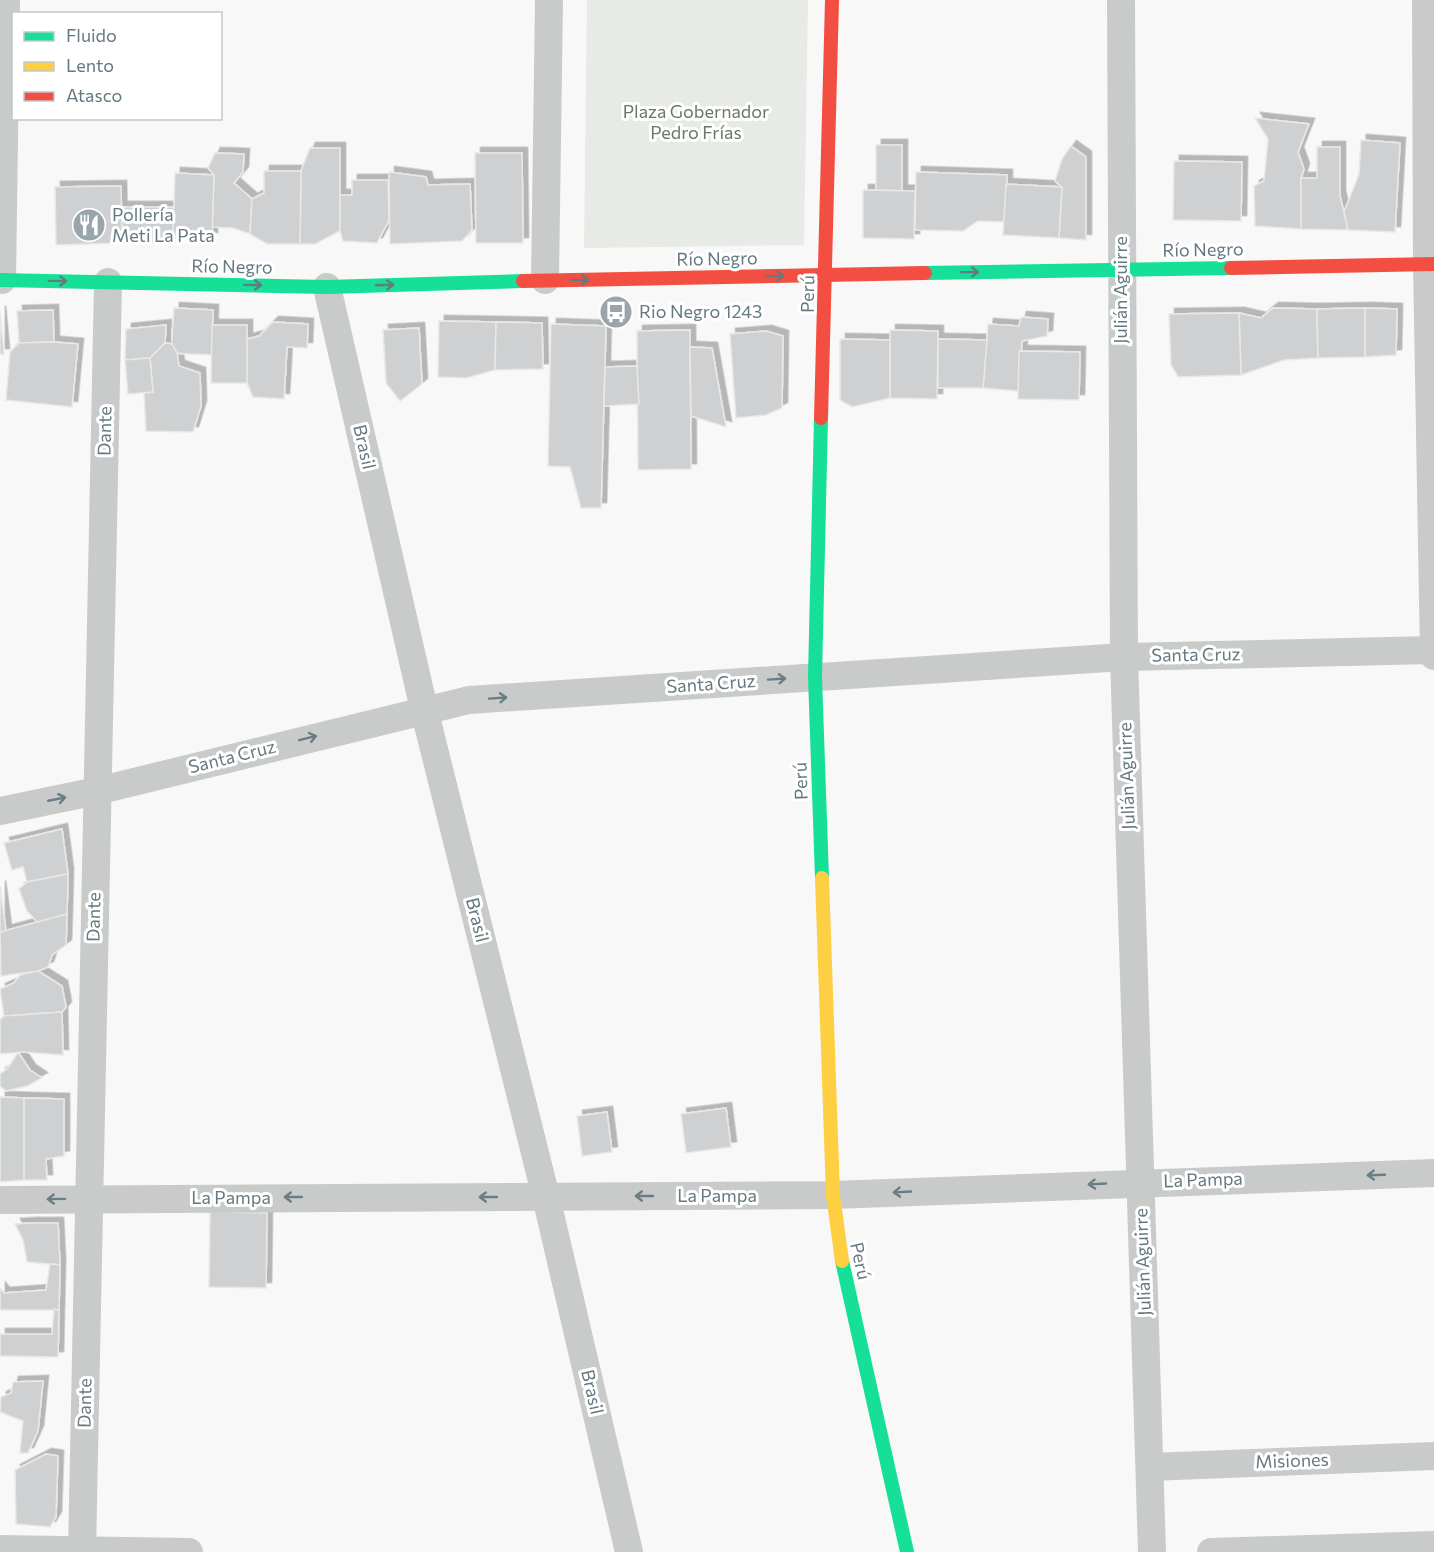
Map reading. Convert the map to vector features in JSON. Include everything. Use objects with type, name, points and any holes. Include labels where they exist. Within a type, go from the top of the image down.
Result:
[{"type":"street","points":[[1,280],[6,0]]},
{"type":"street","points":[[545,280],[549,0]]},
{"type":"street","name":"Perú","points":[[832,0],[815,677],[833,1196],[837,1238],[907,1552]]},
{"type":"street","name":"Julián Aguirre","points":[[1121,0],[1120,269],[1124,657],[1152,1552]]},
{"type":"street","points":[[1426,0],[1434,656]]},
{"type":"street","name":"Río Negro","points":[[1,280],[327,287],[545,280],[1430,264]]},
{"type":"street","name":"Dante","points":[[82,1550],[108,282]]},
{"type":"street","name":"Brasil","points":[[327,287],[424,709],[546,1197],[629,1552]]},
{"type":"street","name":"Santa Cruz","points":[[0,811],[97,791],[424,709],[469,700],[1124,657],[1434,650]]},
{"type":"street","name":"La Pampa","points":[[0,1200],[833,1196],[1140,1182],[1434,1173]]},
{"type":"street","name":"Misiones","points":[[1149,1467],[1434,1456]]},
{"type":"street","points":[[1211,1552],[1434,1545]]},
{"type":"street","points":[[0,1549],[189,1552]]},
{"type":"green space","name":"Plaza Gobernador Pedro Frías","points":[[587,0],[808,0],[804,245],[584,248]]},
{"type":"building","points":[[1255,118],[1309,124],[1298,152],[1304,169],[1301,178],[1301,229],[1255,226],[1254,186],[1264,181],[1268,139]]},
{"type":"building","points":[[1361,140],[1400,143],[1395,232],[1348,230],[1344,212],[1359,174]]},
{"type":"building","points":[[876,145],[902,145],[902,191],[876,190]]},
{"type":"building","points":[[1071,146],[1086,157],[1086,240],[1059,238],[1062,187],[1055,181],[1062,159]]},
{"type":"building","points":[[1317,147],[1340,147],[1340,196],[1348,230],[1301,229],[1301,178],[1317,178]]},
{"type":"building","points":[[310,148],[340,148],[340,231],[315,244],[300,244],[301,171]]},
{"type":"building","points":[[215,153],[244,154],[243,172],[234,183],[252,199],[250,234],[233,228],[212,227],[214,175],[208,168]]},
{"type":"building","points":[[475,153],[522,153],[523,243],[476,243]]},
{"type":"building","points":[[1174,161],[1242,162],[1241,221],[1173,220]]},
{"type":"building","points":[[264,171],[301,171],[300,244],[267,244],[250,234],[252,199],[264,193]]},
{"type":"building","points":[[389,172],[426,177],[428,185],[470,184],[472,230],[462,241],[390,244]]},
{"type":"building","points":[[916,172],[1007,175],[1005,222],[978,221],[963,231],[915,230]]},
{"type":"building","points":[[175,173],[214,175],[212,238],[173,236]]},
{"type":"building","points":[[352,180],[388,180],[389,220],[377,243],[343,241],[340,231],[340,195],[352,195]]},
{"type":"building","points":[[1006,184],[1062,187],[1059,238],[1003,235]]},
{"type":"building","name":"Pollería Meti La Pata","points":[[121,186],[122,243],[56,245],[55,187]]},
{"type":"building","points":[[863,190],[915,191],[914,239],[863,238]]},
{"type":"building","points":[[122,207],[173,207],[173,243],[122,243]]},
{"type":"building","points":[[174,308],[213,310],[212,355],[171,353]]},
{"type":"building","points":[[1273,308],[1317,309],[1318,358],[1284,360],[1241,375],[1239,313],[1261,318]]},
{"type":"building","points":[[1365,308],[1365,357],[1318,358],[1317,309]]},
{"type":"building","points":[[1365,308],[1397,309],[1396,355],[1365,357]]},
{"type":"building","points":[[53,310],[54,342],[19,343],[17,311]]},
{"type":"building","points":[[0,311],[4,354],[0,354]]},
{"type":"building","points":[[1239,313],[1241,375],[1178,377],[1171,365],[1169,314]]},
{"type":"building","points":[[1021,317],[1048,319],[1047,336],[1022,341],[1019,391],[983,388],[988,324],[1019,326]]},
{"type":"building","points":[[439,321],[496,322],[495,370],[466,378],[438,377]]},
{"type":"building","points":[[273,322],[308,324],[307,348],[287,347],[284,399],[253,397],[247,383],[247,339],[259,336]]},
{"type":"building","points":[[496,322],[542,323],[543,369],[495,370]]},
{"type":"building","points":[[551,324],[606,326],[601,508],[581,508],[570,467],[548,466]]},
{"type":"building","points":[[166,325],[165,343],[150,358],[125,360],[126,329]]},
{"type":"building","points":[[212,325],[247,325],[247,383],[211,383]]},
{"type":"building","points":[[419,328],[422,384],[400,401],[386,383],[383,330]]},
{"type":"building","points":[[690,330],[691,469],[638,470],[637,331]]},
{"type":"building","points":[[890,330],[938,331],[937,399],[890,398]]},
{"type":"building","points":[[766,331],[783,336],[782,408],[766,415],[736,418],[730,334]]},
{"type":"building","points":[[840,339],[890,340],[890,398],[852,407],[840,400]]},
{"type":"building","points":[[938,339],[987,340],[983,388],[938,388]]},
{"type":"building","points":[[19,343],[78,344],[72,407],[6,400],[10,352]]},
{"type":"building","points":[[165,343],[172,344],[177,353],[179,366],[200,373],[201,406],[193,432],[146,431],[144,393],[153,392],[150,358]]},
{"type":"building","points":[[690,347],[712,348],[726,427],[691,416]]},
{"type":"building","points":[[1019,351],[1080,352],[1079,400],[1018,399]]},
{"type":"building","points":[[150,358],[153,392],[128,394],[125,360]]},
{"type":"building","points":[[637,366],[639,404],[604,406],[605,367]]},
{"type":"building","points":[[62,829],[68,874],[27,882],[23,867],[12,870],[4,843]]},
{"type":"building","points":[[68,874],[67,914],[38,923],[27,911],[19,889],[27,882]]},
{"type":"building","points":[[0,886],[6,931],[0,932]]},
{"type":"building","points":[[67,914],[66,945],[52,955],[48,967],[38,971],[1,976],[0,932]]},
{"type":"building","points":[[38,971],[62,986],[66,1007],[62,1012],[4,1016],[0,989],[14,983],[20,975]]},
{"type":"building","points":[[62,1012],[63,1055],[23,1052],[0,1054],[0,1020],[4,1016]]},
{"type":"building","points":[[18,1052],[30,1070],[42,1078],[27,1086],[6,1091],[0,1086],[0,1074],[8,1068]]},
{"type":"building","points":[[0,1097],[24,1098],[24,1180],[0,1182]]},
{"type":"building","points":[[24,1098],[64,1099],[64,1156],[46,1159],[47,1180],[24,1180]]},
{"type":"building","points":[[726,1108],[731,1147],[686,1153],[681,1114]]},
{"type":"building","points":[[607,1112],[612,1152],[582,1156],[577,1116]]},
{"type":"building","points":[[210,1212],[267,1213],[266,1288],[209,1287]]},
{"type":"building","points":[[58,1223],[60,1265],[27,1262],[23,1240],[15,1224]]},
{"type":"building","points":[[50,1264],[60,1265],[59,1310],[0,1310],[0,1288],[4,1293],[46,1290]]},
{"type":"building","points":[[54,1309],[59,1310],[58,1357],[0,1356],[0,1334],[52,1334]]},
{"type":"building","points":[[43,1381],[38,1431],[28,1453],[20,1453],[23,1421],[0,1412],[1,1397],[11,1393],[13,1382]]},
{"type":"building","points":[[46,1454],[58,1456],[56,1517],[50,1527],[16,1524],[15,1470]]},
{"type":"traffic: fast","points":[[925,273],[1231,268]]},
{"type":"traffic: fast","points":[[0,280],[327,287],[523,281]]},
{"type":"traffic: fast","points":[[821,418],[815,677],[822,878]]},
{"type":"traffic: fast","points":[[842,1261],[907,1552]]},
{"type":"traffic: slow","points":[[822,878],[833,1195],[842,1261]]},
{"type":"traffic: jam","points":[[821,418],[832,0]]},
{"type":"traffic: jam","points":[[1231,268],[1434,264]]},
{"type":"traffic: jam","points":[[523,281],[925,273]]},
{"type":"place","name":"Pollería Meti La Pata","points":[[89,225]]},
{"type":"place","name":"Rio Negro 1243","points":[[616,312]]}]
